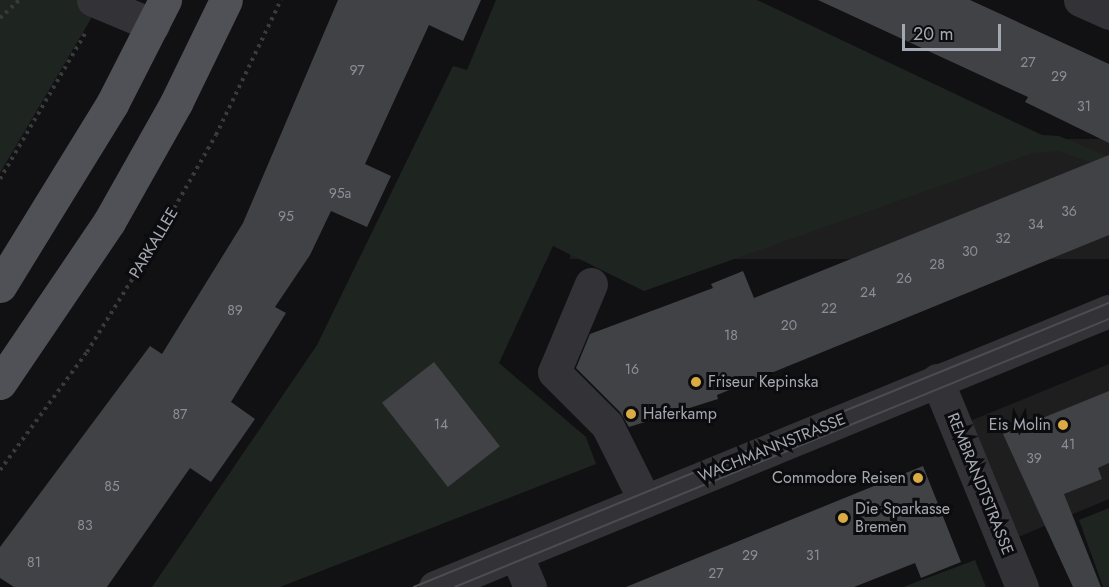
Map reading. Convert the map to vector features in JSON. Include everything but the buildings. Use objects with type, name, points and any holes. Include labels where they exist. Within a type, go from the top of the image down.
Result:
[{"type":"main road","points":[[0,383],[109,222],[176,102],[226,0]]},
{"type":"main road","points":[[0,286],[112,104],[159,13]]},
{"type":"street","points":[[1080,0],[1109,14]]},
{"type":"street","points":[[97,3],[159,13]]},
{"type":"street","points":[[591,285],[554,372],[607,424],[645,501]]},
{"type":"street","name":"WACHMANNSTRASSE","points":[[435,587],[1109,311]]},
{"type":"street","name":"REMBRANDTSTRASSE","points":[[937,380],[1022,587]]},
{"type":"street","points":[[516,554],[530,587]]},
{"type":"path","points":[[0,18],[19,0]]},
{"type":"path","name":"PARKALLEE","points":[[0,470],[87,352],[152,247],[216,135],[281,0]]},
{"type":"path","points":[[0,179],[97,3]]},
{"type":"shaded area","points":[[0,0],[102,0],[0,173]]},
{"type":"shaded area","points":[[496,0],[757,0],[1042,135],[1059,136],[1109,157],[1109,169],[1059,151],[1033,153],[644,291],[553,246],[499,363],[586,437],[596,464],[280,587],[152,587],[317,345],[453,66],[467,70]]},
{"type":"shaded area","points":[[570,139],[1109,139],[1109,259],[570,259]]},
{"type":"shaded area","points":[[1109,364],[1109,499],[1004,543],[958,426]]},
{"type":"shaded area","points":[[1109,508],[1109,587],[1103,587],[1079,520]]},
{"type":"shaded area","points":[[975,560],[986,587],[903,587]]},
{"type":"tram line","points":[[414,587],[1109,303]]},
{"type":"tram line","points":[[455,587],[1109,319]]},
{"type":"place","name":"Friseur Kepinska","points":[[696,382]]},
{"type":"place","name":"Haferkamp","points":[[631,414]]},
{"type":"place","name":"Eis Molin","points":[[1063,425]]},
{"type":"place","name":"Commodore Reisen","points":[[918,478]]},
{"type":"place","name":"Die Sparkasse Bremen","points":[[843,518]]}]
